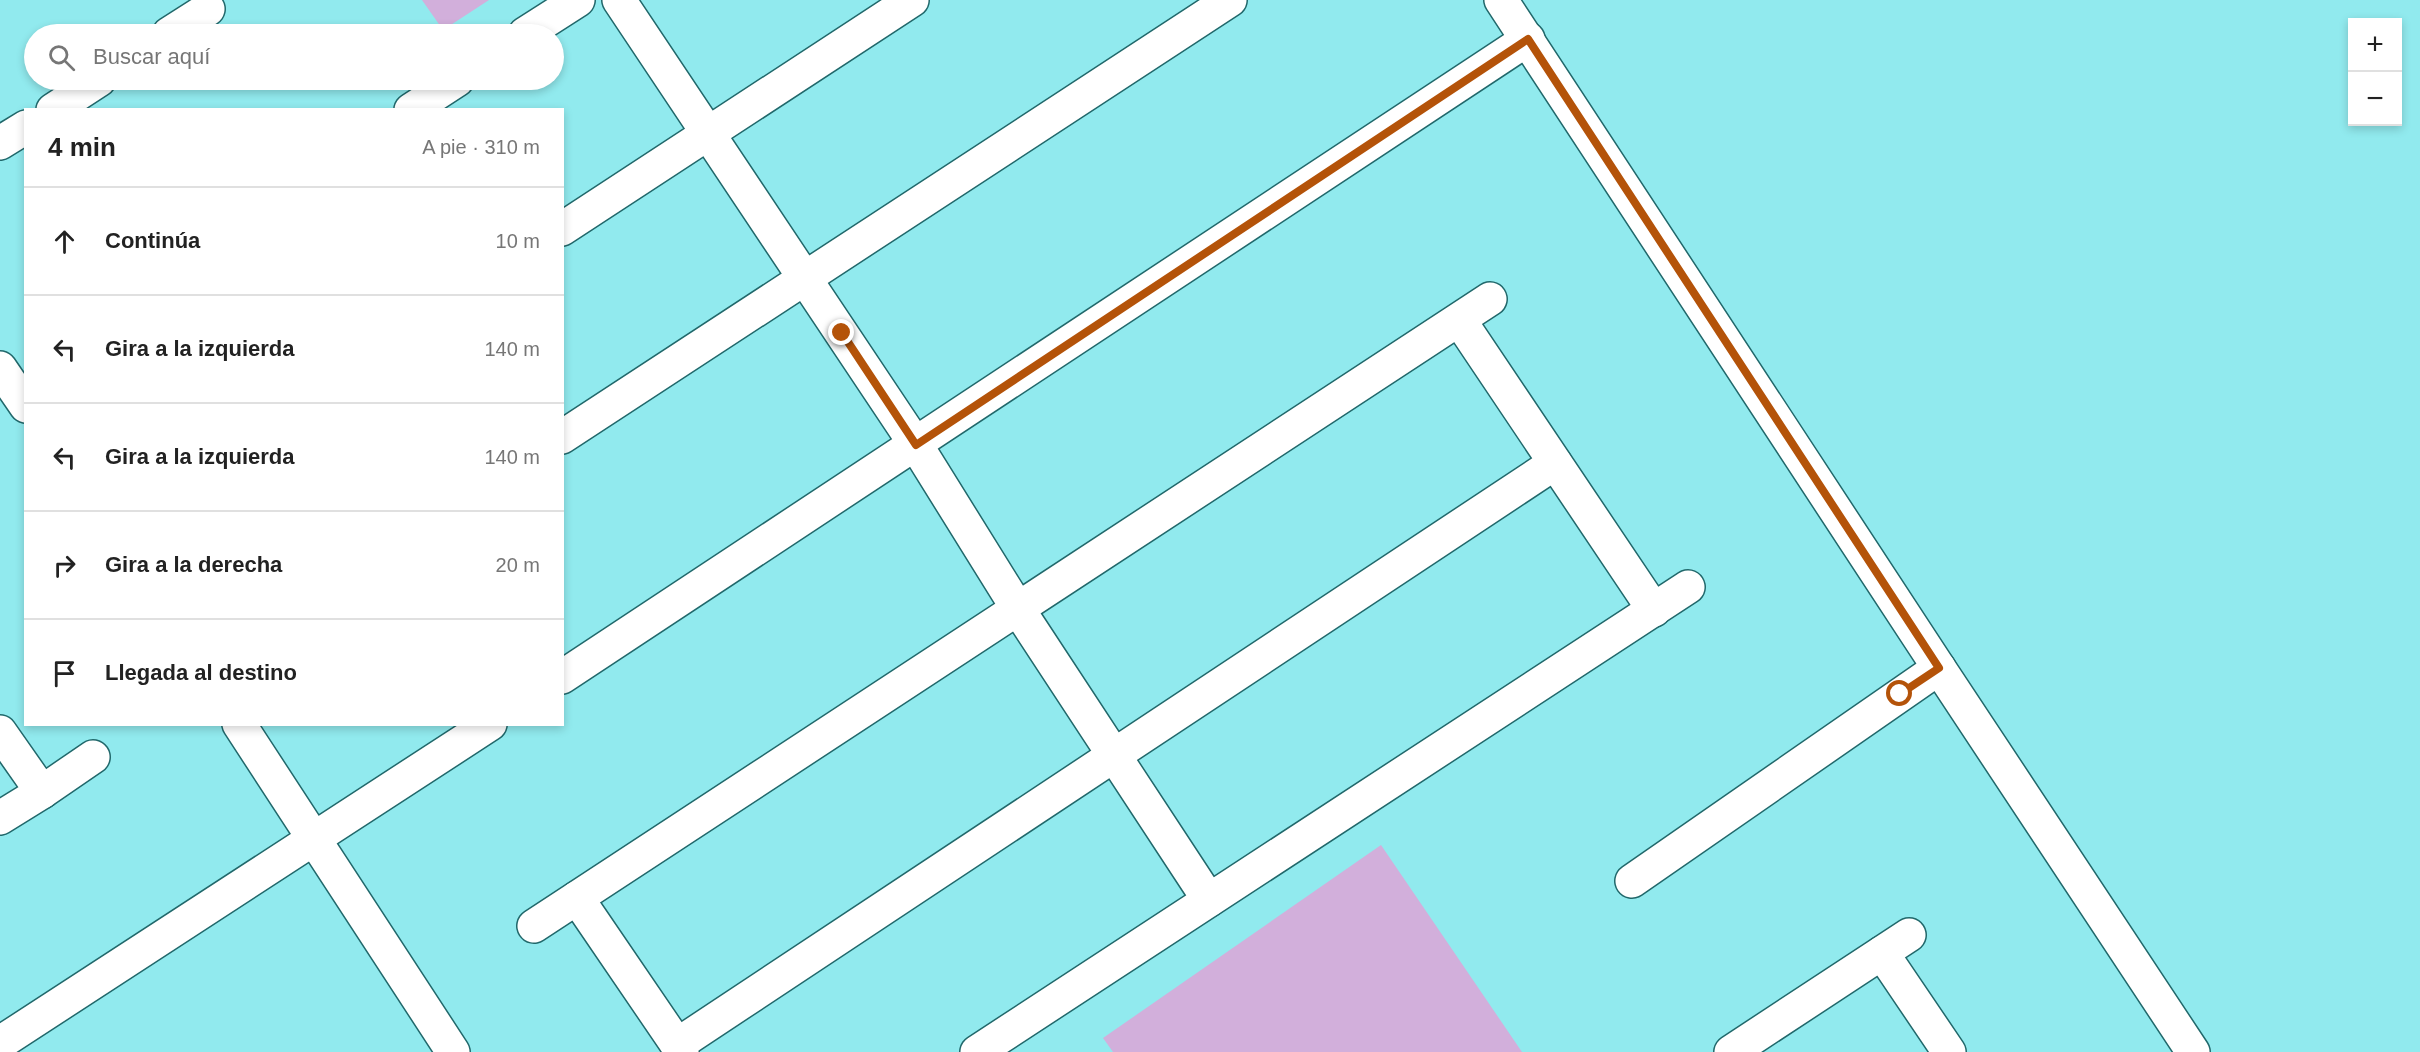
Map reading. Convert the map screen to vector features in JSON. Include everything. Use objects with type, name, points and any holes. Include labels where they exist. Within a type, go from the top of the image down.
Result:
[{"type":"street","points":[[541,24],[578,0]]},
{"type":"street","points":[[619,0],[916,445],[1018,609],[1209,900]]},
{"type":"street","points":[[564,229],[912,0]]},
{"type":"street","points":[[564,435],[1230,0]]},
{"type":"street","points":[[1502,0],[2193,1052]]},
{"type":"street","points":[[185,24],[208,9]]},
{"type":"street","points":[[564,676],[1528,39]]},
{"type":"street","points":[[55,108],[83,90]]},
{"type":"street","points":[[414,108],[442,90]]},
{"type":"street","points":[[0,143],[24,128]]},
{"type":"street","points":[[534,926],[1460,321],[1490,299]]},
{"type":"street","points":[[1460,321],[1654,610]]},
{"type":"street","points":[[0,368],[24,403]]},
{"type":"street","points":[[577,898],[679,1048],[1113,754],[1555,463]]},
{"type":"street","points":[[977,1052],[1688,587]]},
{"type":"street","points":[[1632,880],[1939,668]]},
{"type":"street","points":[[240,726],[453,1052]]},
{"type":"street","points":[[0,1043],[487,726]]},
{"type":"street","points":[[0,732],[42,792]]},
{"type":"street","points":[[0,818],[93,757]]},
{"type":"street","points":[[1731,1052],[1909,935]]},
{"type":"street","points":[[1882,954],[1949,1052]]},
{"type":"shaded area","points":[[422,0],[489,0],[452,24],[439,24]]},
{"type":"shaded area","points":[[1381,845],[1522,1052],[1113,1052],[1103,1038]]},
{"type":"route","points":[[842,333],[916,445],[1528,39],[1939,668],[1900,694]]}]
